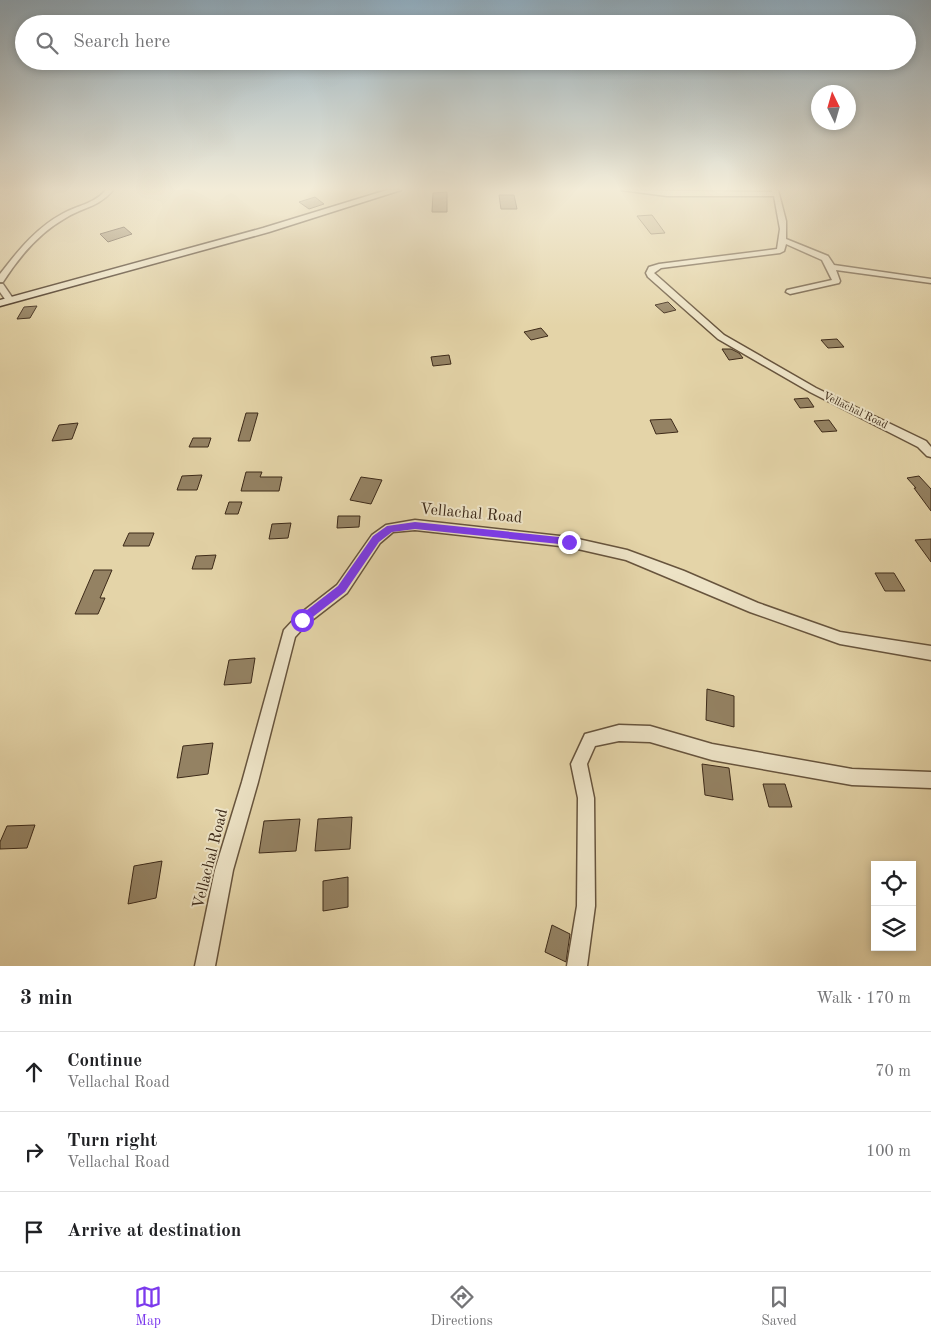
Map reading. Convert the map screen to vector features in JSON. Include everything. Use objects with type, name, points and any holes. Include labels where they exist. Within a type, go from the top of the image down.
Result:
[{"type":"main road","points":[[5,302],[248,235]]},
{"type":"street","points":[[0,280],[10,264],[40,235]]},
{"type":"street","points":[[782,235],[784,241],[825,258],[831,267],[836,281],[790,292]]},
{"type":"street","name":"Vellachal Road","points":[[784,241],[780,252],[659,266],[652,269],[650,273],[659,285],[721,337],[813,390],[922,444],[931,453]]},
{"type":"street","points":[[831,267],[872,275],[900,276],[931,281]]},
{"type":"street","points":[[0,286],[5,302]]},
{"type":"street","name":"Vellachal Road","points":[[205,966],[224,870],[250,782],[289,634],[302,620],[342,589],[376,539],[390,528],[415,526],[518,535],[569,542],[627,555],[679,575],[754,608],[840,638],[931,654]]},
{"type":"street","points":[[577,966],[586,906],[586,798],[579,764],[590,739],[619,732],[650,734],[712,752],[852,777],[931,780]]},
{"type":"building","points":[[101,235],[129,235],[108,242]]},
{"type":"building","points":[[668,302],[676,310],[664,313],[655,305]]},
{"type":"building","points":[[37,306],[30,318],[17,319],[24,307]]},
{"type":"building","points":[[541,328],[548,336],[531,340],[524,332]]},
{"type":"building","points":[[837,339],[844,347],[828,348],[821,340]]},
{"type":"building","points":[[722,349],[731,349],[739,353],[743,358],[729,360]]},
{"type":"building","points":[[449,355],[451,364],[433,366],[431,357]]},
{"type":"building","points":[[808,398],[814,407],[800,408],[794,399]]},
{"type":"building","points":[[246,413],[258,413],[250,441],[238,441]]},
{"type":"building","points":[[671,419],[678,432],[656,434],[650,420]]},
{"type":"building","points":[[829,420],[837,431],[822,432],[814,421]]},
{"type":"building","points":[[78,423],[72,439],[52,441],[59,425]]},
{"type":"building","points":[[193,438],[211,438],[208,447],[189,447]]},
{"type":"building","points":[[246,472],[262,472],[260,477],[282,477],[279,491],[241,491]]},
{"type":"building","points":[[202,475],[197,490],[177,490],[182,476]]},
{"type":"building","points":[[919,476],[931,489],[931,511],[907,478]]},
{"type":"building","points":[[361,477],[382,480],[371,504],[350,500]]},
{"type":"building","points":[[229,502],[242,502],[238,514],[225,514]]},
{"type":"building","points":[[338,516],[360,516],[359,527],[337,528]]},
{"type":"building","points":[[291,523],[288,538],[269,539],[272,524]]},
{"type":"building","points":[[129,533],[154,533],[149,546],[123,546]]},
{"type":"building","points":[[931,539],[931,562],[915,540]]},
{"type":"building","points":[[216,555],[212,569],[192,569],[196,556]]},
{"type":"building","points":[[94,570],[112,570],[100,598],[105,598],[98,614],[75,614]]},
{"type":"building","points":[[875,573],[894,573],[905,591],[885,591]]},
{"type":"building","points":[[255,658],[251,683],[224,685],[229,660]]},
{"type":"building","points":[[707,689],[734,696],[734,727],[706,720]]},
{"type":"building","points":[[213,743],[208,774],[177,778],[183,746]]},
{"type":"building","points":[[702,764],[729,768],[733,800],[705,795]]},
{"type":"building","points":[[763,784],[785,784],[792,807],[769,807]]},
{"type":"building","points":[[352,817],[350,849],[315,851],[318,819]]},
{"type":"building","points":[[300,819],[296,851],[259,853],[264,821]]},
{"type":"building","points":[[35,825],[27,848],[0,849],[0,842],[7,826]]},
{"type":"building","points":[[162,861],[156,898],[128,904],[134,866]]},
{"type":"building","points":[[348,877],[348,907],[323,911],[323,881]]},
{"type":"building","points":[[552,925],[570,934],[566,962],[545,952]]},
{"type":"route","points":[[302,620],[342,589],[376,539],[390,528],[415,526],[443,530],[518,535],[569,542]]}]
